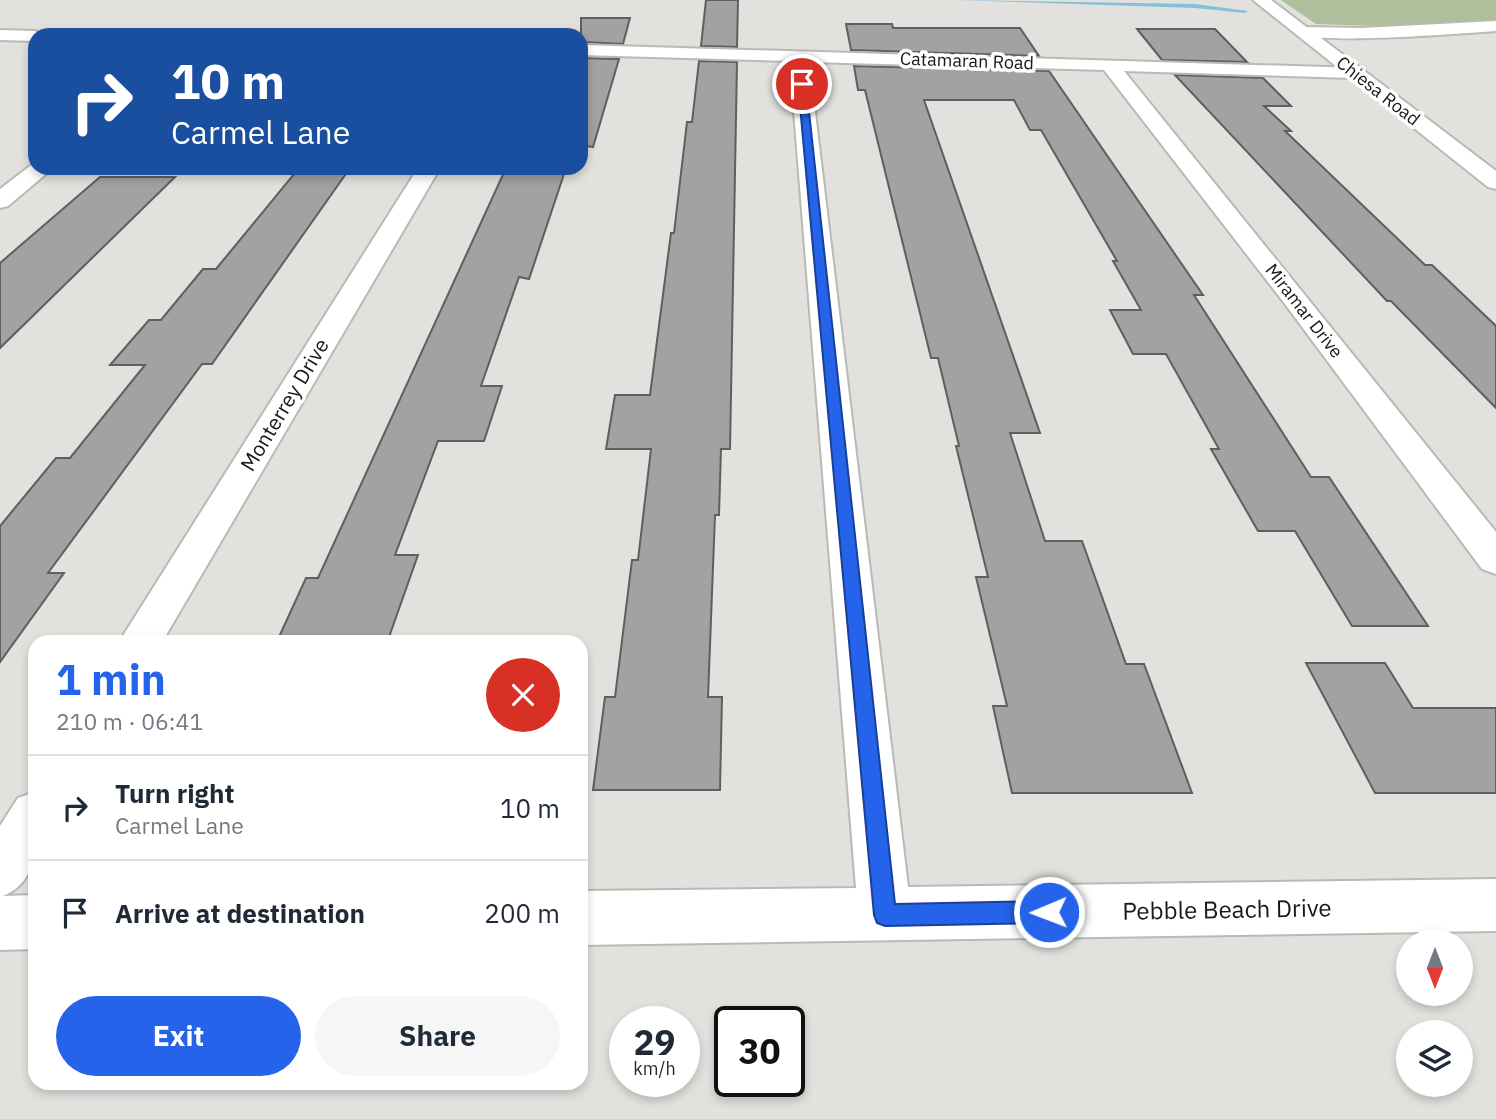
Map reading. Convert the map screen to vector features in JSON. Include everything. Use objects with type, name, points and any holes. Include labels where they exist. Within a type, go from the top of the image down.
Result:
[{"type":"street","name":"Chiesa Road","points":[[1261,0],[1496,182]]},
{"type":"street","points":[[1303,32],[1362,33],[1496,26]]},
{"type":"street","points":[[0,35],[28,36]]},
{"type":"street","name":"Catamaran Road","points":[[588,50],[1352,72]]},
{"type":"street","points":[[799,56],[885,915]]},
{"type":"street","name":"Miramar Drive","points":[[1109,65],[1295,298],[1496,559]]},
{"type":"street","points":[[0,201],[34,175]]},
{"type":"street","name":"Monterrey Drive","points":[[144,635],[425,175]]},
{"type":"street","points":[[0,872],[28,826]]},
{"type":"street","name":"Pebble Beach Drive","points":[[588,918],[1496,905]]},
{"type":"street","points":[[0,923],[28,922]]},
{"type":"green space","points":[[1281,0],[1496,0],[1496,23],[1404,27],[1316,24]]},
{"type":"building","points":[[706,0],[738,0],[737,47],[701,46]]},
{"type":"building","points":[[581,18],[630,18],[623,44],[588,42],[588,28],[581,28]]},
{"type":"building","points":[[846,24],[892,24],[893,28],[1020,28],[1039,56],[851,50]]},
{"type":"building","points":[[1137,29],[1215,29],[1247,62],[1162,60]]},
{"type":"building","points":[[588,58],[619,59],[593,147],[588,146]]},
{"type":"building","points":[[699,61],[737,62],[730,449],[721,449],[719,515],[715,515],[708,697],[722,697],[720,790],[593,790],[605,697],[615,697],[632,560],[638,560],[651,449],[606,449],[615,395],[650,395],[687,122],[692,122]]},
{"type":"building","points":[[854,66],[1049,71],[1203,295],[1194,295],[1311,477],[1329,477],[1428,626],[1352,626],[1295,531],[1258,531],[1211,449],[1219,449],[1166,354],[1133,354],[1110,310],[1141,310],[1113,261],[1117,261],[1041,130],[1030,130],[1014,100],[924,100],[1040,433],[1010,433],[1045,541],[1082,541],[1126,664],[1144,664],[1192,793],[1012,793],[993,706],[1007,706],[976,577],[988,577],[938,358],[931,358],[865,90],[858,90]]},
{"type":"building","points":[[1175,75],[1263,78],[1291,106],[1264,106],[1291,131],[1285,131],[1425,265],[1432,265],[1496,326],[1496,408],[1391,301],[1387,301]]},
{"type":"building","points":[[293,175],[345,175],[212,364],[202,364],[48,573],[64,573],[0,662],[0,526],[56,458],[70,458],[145,365],[110,365],[149,320],[161,320],[203,269],[216,269]]},
{"type":"building","points":[[503,175],[564,175],[529,279],[519,277],[481,386],[502,386],[484,441],[438,441],[395,555],[418,555],[390,635],[280,635],[306,578],[318,578]]},
{"type":"building","points":[[100,177],[175,177],[0,348],[0,263]]},
{"type":"building","points":[[1306,663],[1385,663],[1413,708],[1496,708],[1496,793],[1375,793]]},
{"type":"waterway","points":[[957,0],[1195,6],[1245,11]]},
{"type":"route","points":[[802,84],[885,915],[1049,912]]}]
